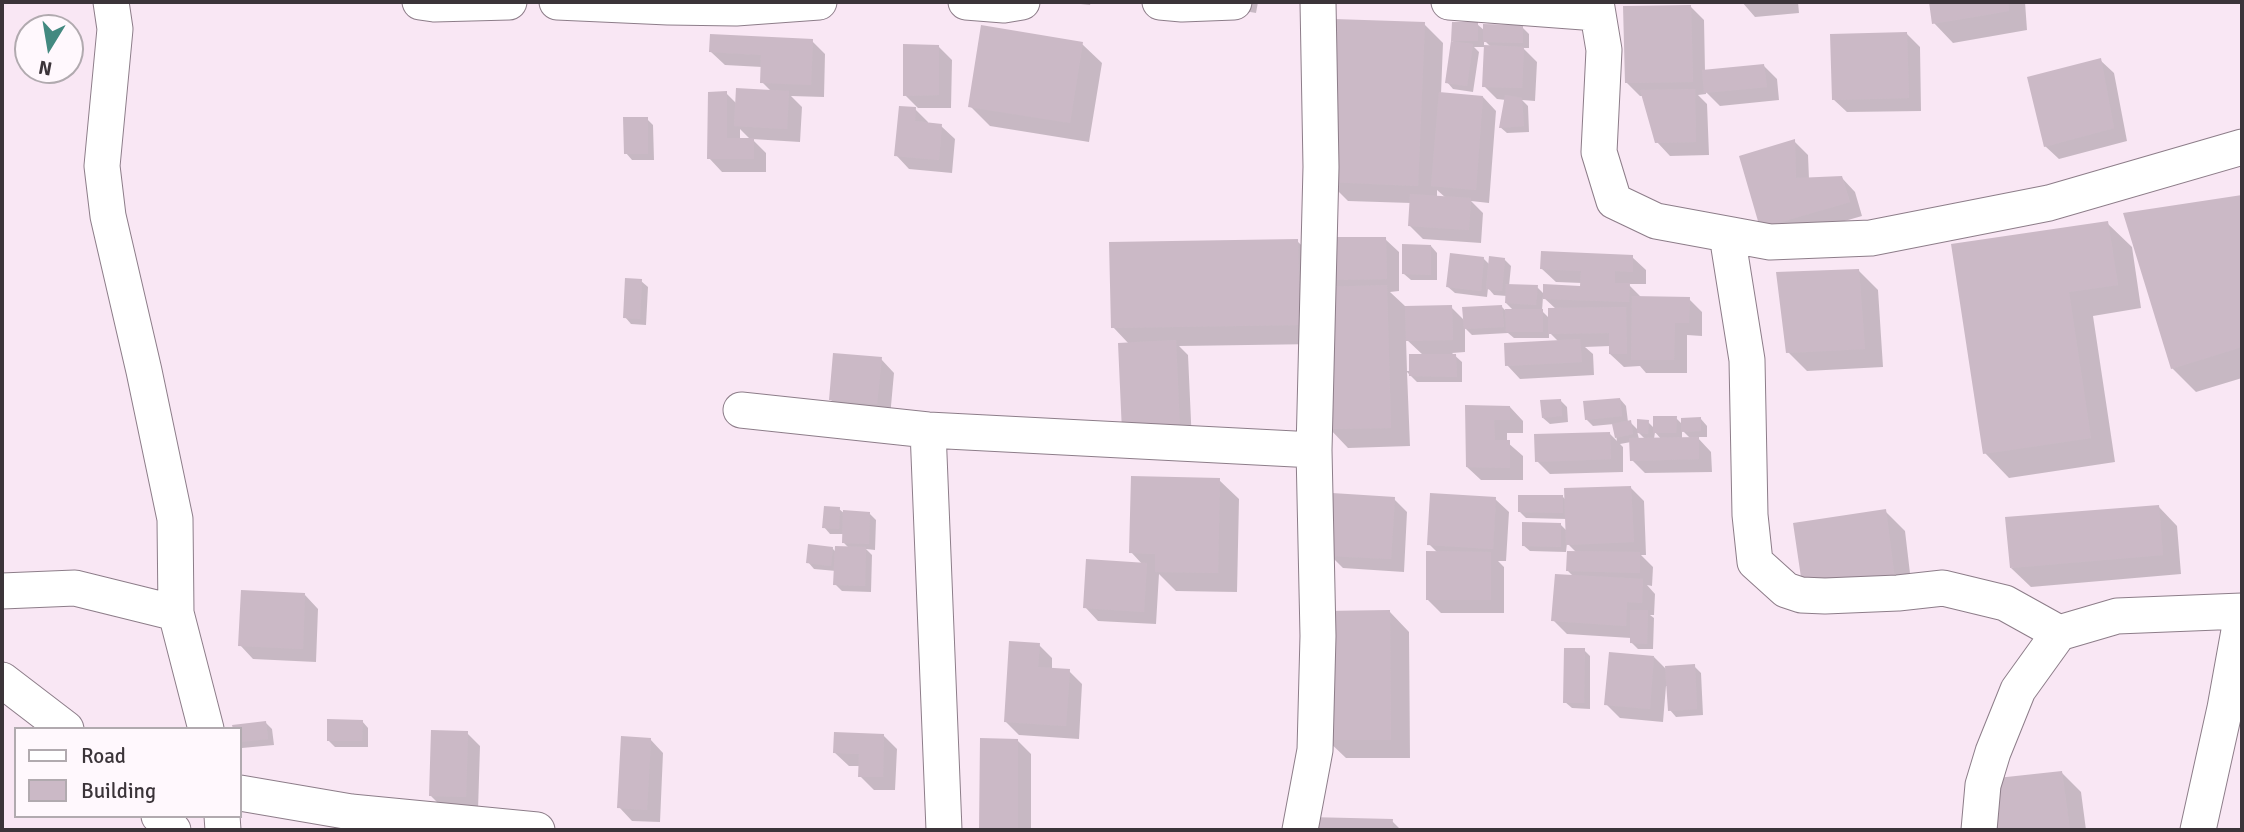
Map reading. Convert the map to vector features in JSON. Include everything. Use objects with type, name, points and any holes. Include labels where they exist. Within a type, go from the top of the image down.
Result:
[{"type":"street","points":[[111,2],[115,29],[102,166],[108,215],[175,519],[177,613],[205,727]]},
{"type":"street","points":[[420,2],[509,2]]},
{"type":"street","points":[[557,2],[668,7],[819,2]]},
{"type":"street","points":[[967,2],[1004,5],[1022,2]]},
{"type":"street","points":[[1160,2],[1234,2]]},
{"type":"street","points":[[1300,830],[1315,750],[1318,636],[1314,450],[1321,167],[1318,2]]},
{"type":"street","points":[[1449,2],[1597,7],[1604,50],[1599,152],[1614,201],[1656,222],[1770,242],[1871,238],[2049,203],[2242,147]]},
{"type":"street","points":[[1727,234],[1747,360],[1751,515],[1755,562],[1786,590],[1801,594],[1825,596],[1898,593],[1943,588],[2006,603],[2059,633]]},
{"type":"street","points":[[741,410],[928,430],[1314,450]]},
{"type":"street","points":[[928,430],[944,830]]},
{"type":"street","points":[[2,591],[75,588],[177,613]]},
{"type":"street","points":[[1979,830],[1983,785],[2018,690],[2059,633],[2117,616],[2242,613],[2234,709],[2198,830]]},
{"type":"street","points":[[2,680],[62,727]]},
{"type":"street","points":[[242,793],[351,812],[537,830]]},
{"type":"building","points":[[1929,2],[2008,2],[2009,11],[1932,24]]},
{"type":"building","points":[[1691,5],[1693,82],[1625,83],[1623,6]]},
{"type":"building","points":[[1334,19],[1425,22],[1418,186],[1327,182]]},
{"type":"building","points":[[1452,22],[1478,22],[1478,41],[1451,41]]},
{"type":"building","points":[[1483,24],[1523,25],[1523,43],[1483,42]]},
{"type":"building","points":[[981,25],[1083,42],[1070,123],[968,107]]},
{"type":"building","points":[[1907,32],[1909,98],[1832,100],[1830,34]]},
{"type":"building","points":[[710,34],[813,39],[811,85],[760,83],[761,55],[709,52]]},
{"type":"building","points":[[1451,41],[1473,44],[1467,86],[1445,83]]},
{"type":"building","points":[[903,44],[939,45],[939,95],[903,96]]},
{"type":"building","points":[[1484,45],[1524,47],[1522,88],[1482,87]]},
{"type":"building","points":[[2101,58],[2114,128],[2044,147],[2027,77]]},
{"type":"building","points":[[1764,64],[1767,87],[1704,93],[1702,70]]},
{"type":"building","points":[[736,88],[789,91],[787,129],[734,126]]},
{"type":"building","points":[[1695,89],[1696,142],[1655,143],[1640,90]]},
{"type":"building","points":[[727,91],[727,138],[754,138],[754,159],[707,159],[708,92]]},
{"type":"building","points":[[1439,92],[1483,96],[1476,190],[1431,186]]},
{"type":"building","points":[[1505,95],[1522,98],[1524,126],[1499,128]]},
{"type":"building","points":[[899,106],[916,107],[915,121],[942,124],[939,160],[894,156]]},
{"type":"building","points":[[623,117],[648,117],[648,154],[624,154]]},
{"type":"building","points":[[1795,139],[1796,178],[1842,176],[1850,202],[1760,228],[1739,156]]},
{"type":"building","points":[[1410,194],[1471,198],[1469,230],[1408,226]]},
{"type":"building","points":[[2242,195],[2242,347],[2171,369],[2123,213]]},
{"type":"building","points":[[2108,221],[2118,285],[2069,292],[2091,438],[1983,454],[1951,244]]},
{"type":"building","points":[[1327,237],[1386,237],[1387,279],[1327,280]]},
{"type":"building","points":[[1298,239],[1300,325],[1111,328],[1109,242]]},
{"type":"building","points":[[1402,244],[1431,245],[1431,275],[1402,274]]},
{"type":"building","points":[[1541,251],[1633,255],[1633,272],[1615,271],[1615,283],[1630,283],[1629,302],[1543,299],[1543,284],[1580,286],[1581,271],[1540,269]]},
{"type":"building","points":[[1450,253],[1484,257],[1481,291],[1446,287]]},
{"type":"building","points":[[1489,256],[1505,258],[1502,291],[1486,289]]},
{"type":"building","points":[[1859,269],[1865,349],[1786,353],[1776,272]]},
{"type":"building","points":[[625,278],[642,279],[640,319],[623,318]]},
{"type":"building","points":[[1506,284],[1538,285],[1536,305],[1505,303]]},
{"type":"building","points":[[1387,285],[1391,428],[1327,429],[1323,287]]},
{"type":"building","points":[[1632,296],[1690,297],[1689,323],[1675,323],[1674,360],[1631,360]]},
{"type":"building","points":[[1452,305],[1453,340],[1406,341],[1405,306]]},
{"type":"building","points":[[1502,305],[1504,327],[1464,329],[1462,307]]},
{"type":"building","points":[[1626,307],[1627,354],[1609,354],[1609,333],[1548,334],[1548,308]]},
{"type":"building","points":[[1505,309],[1543,309],[1543,332],[1506,332]]},
{"type":"building","points":[[1580,339],[1582,362],[1505,366],[1504,343]]},
{"type":"building","points":[[1176,340],[1180,430],[1122,432],[1118,343]]},
{"type":"building","points":[[833,353],[882,357],[877,404],[829,400]]},
{"type":"building","points":[[1409,354],[1456,354],[1457,377],[1409,376]]},
{"type":"building","points":[[1620,398],[1622,416],[1585,420],[1583,401]]},
{"type":"building","points":[[1561,399],[1562,416],[1542,418],[1540,400]]},
{"type":"building","points":[[1465,405],[1510,406],[1510,420],[1494,420],[1495,440],[1510,440],[1510,468],[1466,467]]},
{"type":"building","points":[[1653,416],[1677,416],[1676,433],[1653,433]]},
{"type":"building","points":[[1701,417],[1701,431],[1681,432],[1681,418]]},
{"type":"building","points":[[1637,419],[1649,420],[1648,434],[1637,433]]},
{"type":"building","points":[[1631,420],[1633,434],[1615,438],[1612,424]]},
{"type":"building","points":[[1610,432],[1611,459],[1535,462],[1534,434]]},
{"type":"building","points":[[1699,437],[1699,459],[1630,461],[1629,438]]},
{"type":"building","points":[[1131,476],[1220,478],[1218,573],[1155,572],[1155,554],[1129,553]]},
{"type":"building","points":[[1631,486],[1634,542],[1566,545],[1564,488]]},
{"type":"building","points":[[1332,493],[1395,497],[1391,559],[1328,556]]},
{"type":"building","points":[[1430,493],[1496,497],[1493,549],[1427,545]]},
{"type":"building","points":[[1518,495],[1563,495],[1563,513],[1518,512]]},
{"type":"building","points":[[2159,505],[2163,555],[2010,568],[2005,517]]},
{"type":"building","points":[[824,506],[840,507],[839,529],[822,528]]},
{"type":"building","points":[[1886,509],[1896,588],[1803,591],[1793,523]]},
{"type":"building","points":[[843,510],[870,512],[869,544],[842,543]]},
{"type":"building","points":[[1522,522],[1561,523],[1561,547],[1522,546]]},
{"type":"building","points":[[808,544],[833,547],[831,566],[806,563]]},
{"type":"building","points":[[835,546],[866,547],[865,586],[833,585]]},
{"type":"building","points":[[1426,551],[1491,552],[1491,600],[1426,600]]},
{"type":"building","points":[[1567,551],[1640,552],[1640,573],[1566,571]]},
{"type":"building","points":[[1086,559],[1147,563],[1144,612],[1083,608]]},
{"type":"building","points":[[1555,574],[1643,579],[1642,603],[1627,602],[1626,626],[1551,621]]},
{"type":"building","points":[[241,590],[305,593],[303,649],[238,646]]},
{"type":"building","points":[[1390,610],[1391,740],[1324,740],[1323,611]]},
{"type":"building","points":[[1630,610],[1648,610],[1647,644],[1630,643]]},
{"type":"building","points":[[1009,641],[1040,643],[1038,667],[1070,669],[1066,726],[1004,722]]},
{"type":"building","points":[[1564,648],[1585,648],[1584,703],[1563,703]]},
{"type":"building","points":[[1609,652],[1654,656],[1650,709],[1604,705]]},
{"type":"building","points":[[1695,664],[1697,709],[1668,711],[1665,666]]},
{"type":"building","points":[[327,719],[363,720],[362,741],[327,741]]},
{"type":"building","points":[[266,721],[268,739],[242,742],[242,727],[232,725]]},
{"type":"building","points":[[431,730],[468,731],[466,797],[429,796]]},
{"type":"building","points":[[834,732],[884,734],[883,777],[858,777],[859,754],[833,753]]},
{"type":"building","points":[[621,736],[651,738],[647,810],[617,808]]},
{"type":"building","points":[[980,738],[1018,739],[1018,829],[979,829]]},
{"type":"building","points":[[2062,771],[2070,830],[1997,830],[1988,779]]},
{"type":"building","points":[[1308,817],[1393,819],[1392,830],[1308,830]]}]
